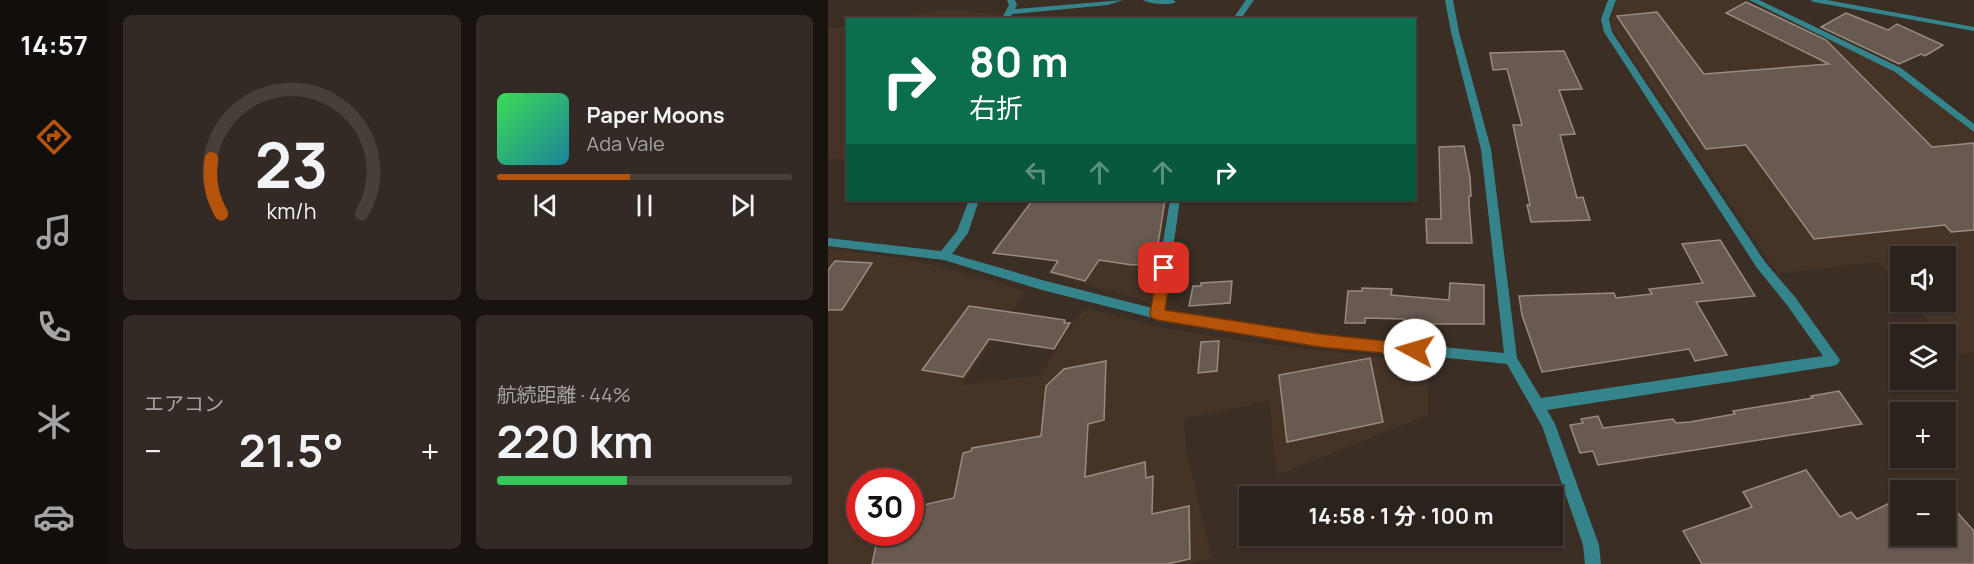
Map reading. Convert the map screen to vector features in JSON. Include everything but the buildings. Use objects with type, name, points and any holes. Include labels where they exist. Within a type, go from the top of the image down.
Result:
[{"type":"street","points":[[1007,16],[1013,4],[1011,0]]},
{"type":"street","points":[[1007,16],[1119,0]]},
{"type":"street","points":[[1148,0],[1172,2]]},
{"type":"street","points":[[1237,18],[1250,0]]},
{"type":"street","points":[[1449,0],[1455,32],[1486,149],[1510,359],[1548,424],[1591,545],[1593,564]]},
{"type":"street","points":[[1538,405],[1833,360],[1791,301],[1761,265],[1608,32],[1605,20],[1612,0]]},
{"type":"street","points":[[1753,0],[1898,70],[1974,129]]},
{"type":"street","points":[[1814,0],[1974,29]]},
{"type":"street","points":[[944,256],[962,233],[974,201]]},
{"type":"street","points":[[1157,314],[1175,201]]},
{"type":"street","points":[[828,242],[944,256],[1042,285],[1157,314],[1320,340],[1510,359]]},
{"type":"shaded area","points":[[1617,0],[1745,0],[1890,69],[1910,81],[1974,133],[1974,353],[1956,355],[1956,324],[1931,324],[1920,312],[1956,312],[1956,246],[1890,246],[1890,276],[1878,262],[1778,274],[1612,29],[1610,20]]},
{"type":"shaded area","points":[[950,9],[1002,15],[1000,18],[892,18]]},
{"type":"shaded area","points":[[846,26],[846,159],[828,159],[828,29]]},
{"type":"shaded area","points":[[1095,201],[1168,201],[1153,297],[1148,301],[1047,274]]},
{"type":"shaded area","points":[[828,249],[902,258],[947,268],[1026,291],[962,385],[1040,375],[1075,320],[1087,308],[1160,327],[1218,337],[1428,362],[1428,415],[1277,475],[1269,401],[1184,419],[1187,454],[1212,558],[1188,564],[828,564]]},
{"type":"route","points":[[1164,268],[1157,314],[1320,340],[1415,350]]}]
